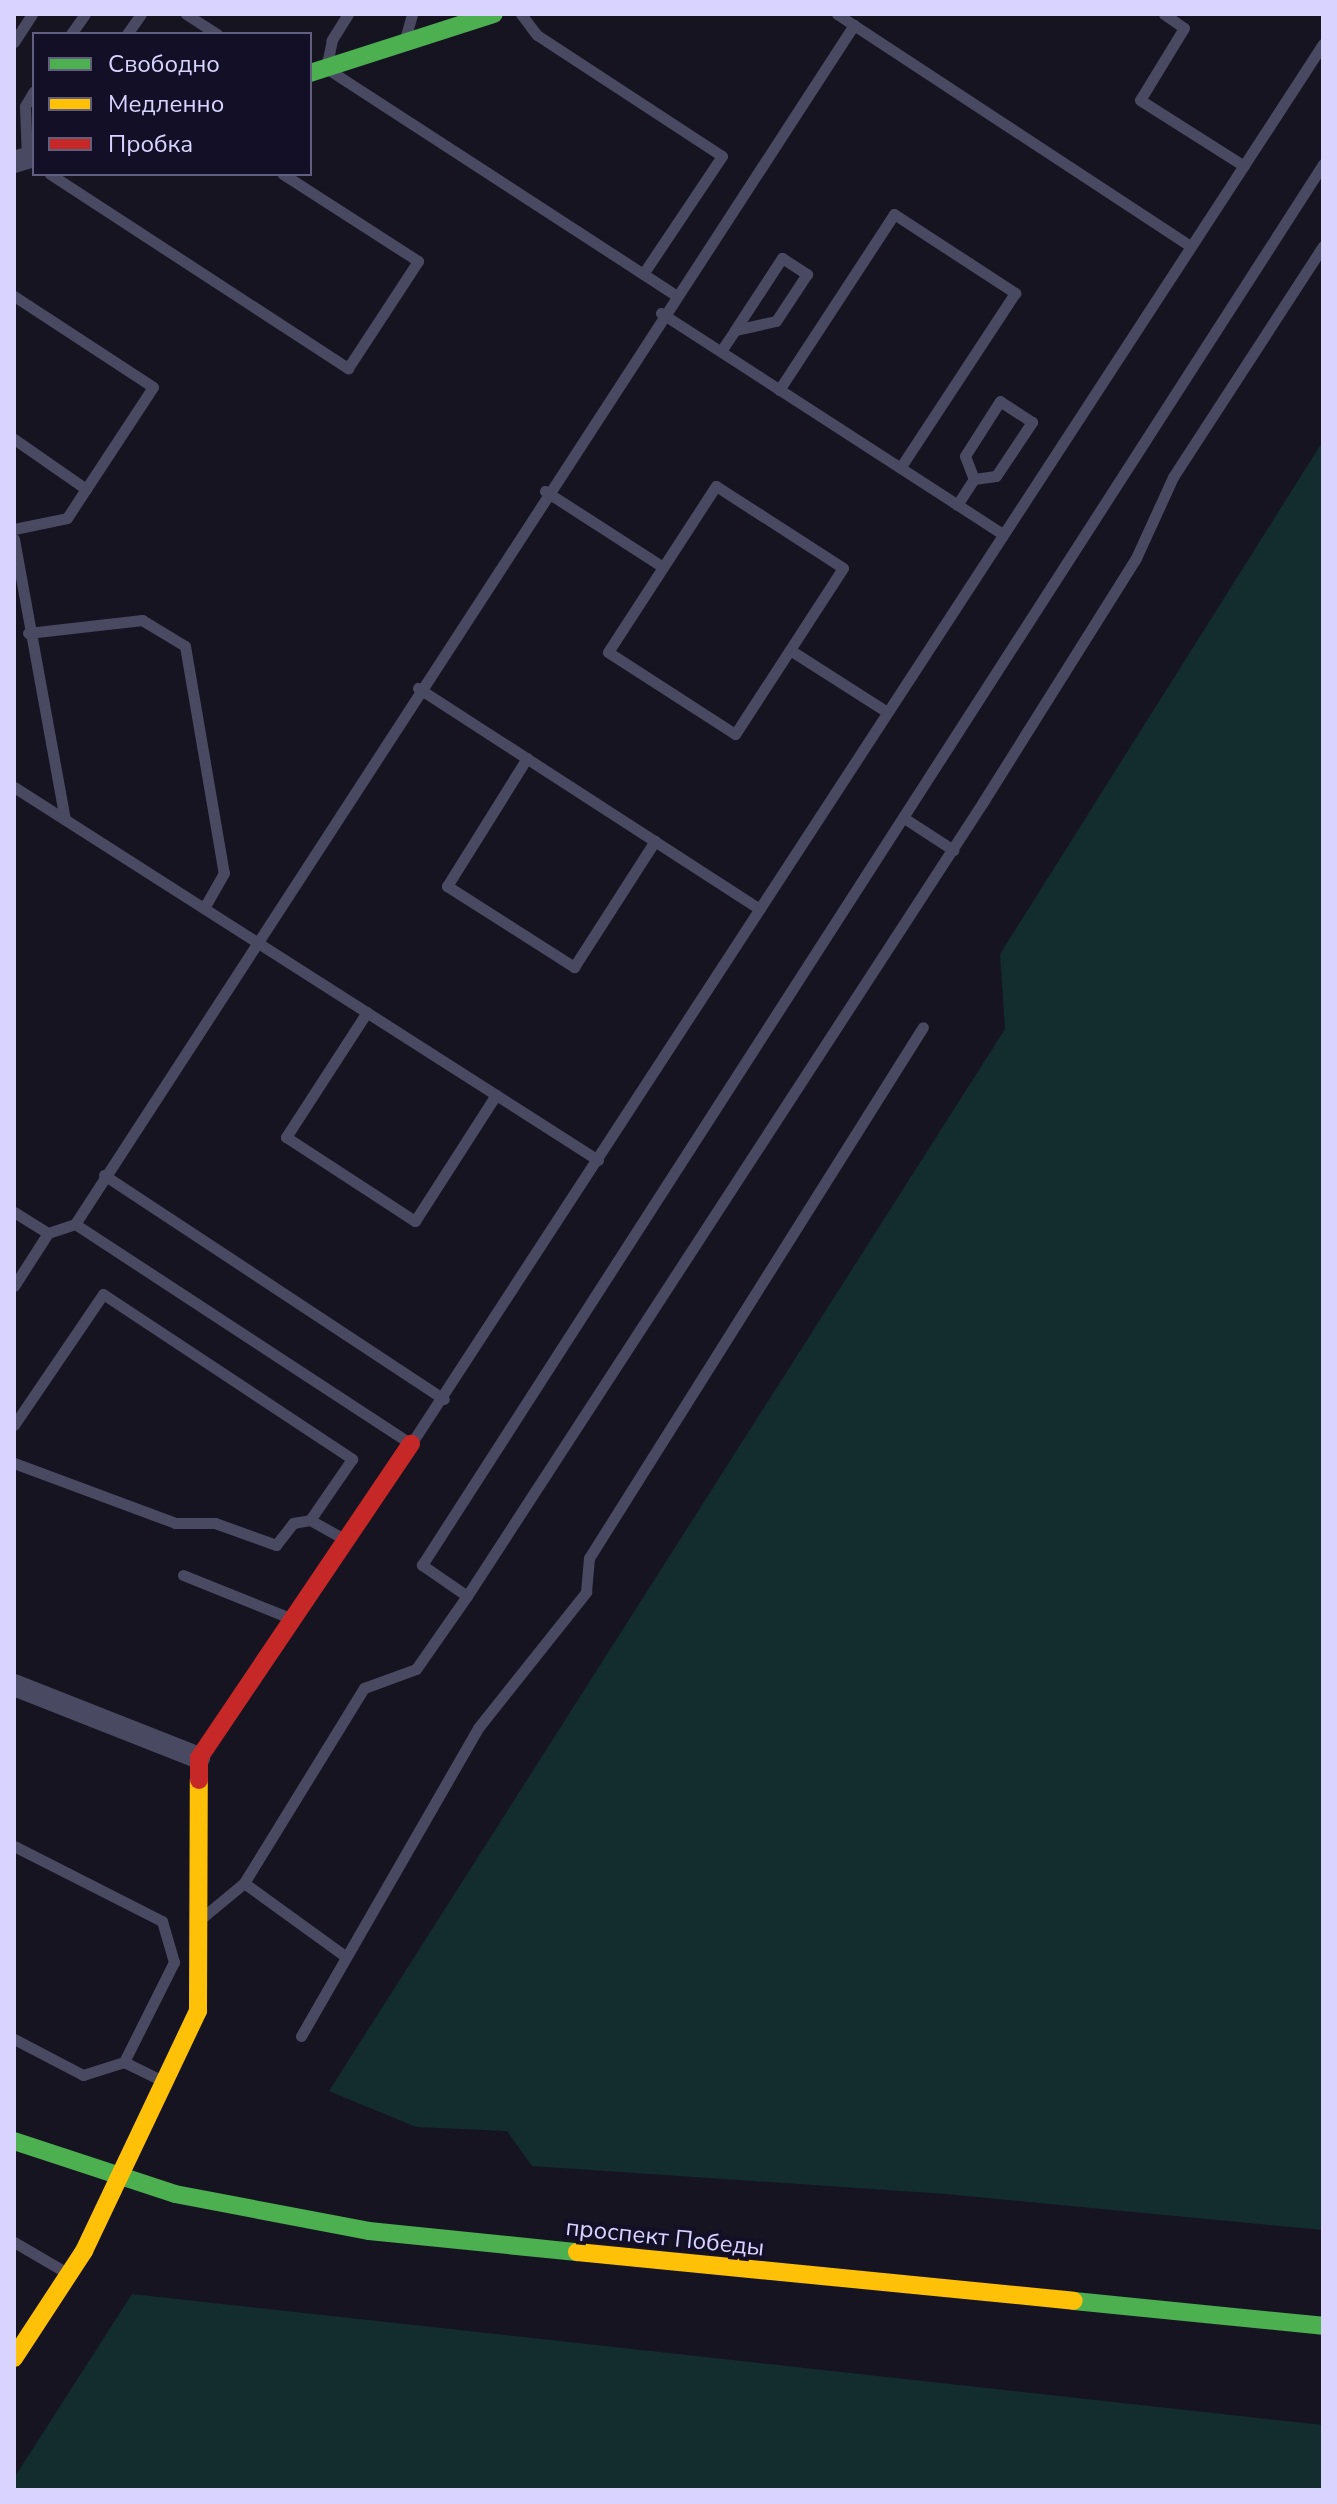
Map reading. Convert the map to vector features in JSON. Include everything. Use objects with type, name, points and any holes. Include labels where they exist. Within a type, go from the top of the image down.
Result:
[{"type":"main road","points":[[318,71],[494,14]]},
{"type":"main road","points":[[14,2358],[121,2181],[198,2011],[199,1758],[411,1444]]},
{"type":"main road","name":"проспект Победы","points":[[14,2141],[121,2181],[309,2222],[431,2239],[1323,2326]]},
{"type":"street","points":[[14,1685],[199,1758]]},
{"type":"lane","points":[[14,42],[32,14]]},
{"type":"lane","points":[[72,32],[85,14]]},
{"type":"lane","points":[[128,32],[141,14]]},
{"type":"lane","points":[[187,14],[214,32]]},
{"type":"lane","points":[[348,14],[318,71],[674,294]]},
{"type":"lane","points":[[404,43],[412,14]]},
{"type":"lane","points":[[521,14],[537,35],[722,156],[643,274]]},
{"type":"lane","points":[[837,14],[1189,245]]},
{"type":"lane","points":[[1164,14],[1184,28],[1140,100],[1244,166]]},
{"type":"lane","points":[[14,1286],[48,1233],[75,1224],[545,491],[854,25]]},
{"type":"lane","points":[[75,1224],[411,1444],[444,1399],[1189,245],[1323,44]]},
{"type":"lane","points":[[27,160],[25,106],[32,94]]},
{"type":"lane","points":[[467,1596],[422,1565],[1323,164]]},
{"type":"lane","points":[[53,176],[348,368],[418,261],[286,176]]},
{"type":"lane","points":[[779,390],[894,214],[1015,293],[900,468]]},
{"type":"lane","points":[[196,1922],[244,1883],[364,1688],[416,1669],[467,1596],[953,850],[1136,558],[1173,477],[1323,246]]},
{"type":"lane","points":[[721,351],[782,258],[807,274],[776,321],[735,330]]},
{"type":"lane","points":[[14,296],[153,387],[67,518],[14,529]]},
{"type":"lane","points":[[661,313],[1003,534]]},
{"type":"lane","points":[[957,505],[974,479],[996,476],[1032,422],[1000,401],[965,456],[974,479]]},
{"type":"lane","points":[[14,439],[86,489]]},
{"type":"lane","points":[[716,486],[843,568],[735,734],[608,652],[663,567],[716,486]]},
{"type":"lane","points":[[545,491],[663,567]]},
{"type":"lane","points":[[14,539],[28,633],[65,819]]},
{"type":"lane","points":[[28,633],[142,620],[185,646],[224,873],[204,908]]},
{"type":"lane","points":[[790,650],[887,712]]},
{"type":"lane","points":[[418,688],[760,909]]},
{"type":"lane","points":[[527,758],[447,886],[574,967],[655,841]]},
{"type":"lane","points":[[14,787],[598,1160]]},
{"type":"lane","points":[[904,818],[953,850]]},
{"type":"lane","points":[[367,1012],[286,1137],[415,1221],[496,1095]]},
{"type":"lane","points":[[301,2036],[478,1728],[586,1592],[589,1558],[923,1027]]},
{"type":"lane","points":[[104,1175],[444,1399]]},
{"type":"lane","points":[[14,1212],[48,1233]]},
{"type":"lane","points":[[14,1425],[103,1294],[352,1459],[310,1520]]},
{"type":"lane","points":[[14,1463],[175,1523],[215,1523],[270,1545],[282,1542],[293,1523],[310,1520],[347,1540]]},
{"type":"lane","points":[[183,1575],[294,1620]]},
{"type":"lane","points":[[14,1846],[162,1921],[174,1962],[124,2062]]},
{"type":"lane","points":[[244,1883],[345,1956]]},
{"type":"lane","points":[[14,2039],[83,2075],[124,2062],[165,2082]]},
{"type":"lane","points":[[14,2242],[67,2273]]},
{"type":"green space","points":[[1323,441],[1323,2230],[946,2194],[532,2166],[507,2131],[416,2127],[329,2091],[1005,1029],[1000,954]]},
{"type":"green space","points":[[132,2294],[1323,2425],[1323,2490],[14,2490],[14,2478]]},
{"type":"traffic: fast","points":[[312,72],[494,14]]},
{"type":"traffic: fast","points":[[14,2141],[175,2194],[369,2231],[577,2252]]},
{"type":"traffic: fast","points":[[1074,2301],[1323,2326]]},
{"type":"traffic: slow","points":[[14,2358],[84,2251],[198,2011],[199,1780]]},
{"type":"traffic: slow","points":[[577,2252],[1074,2301]]},
{"type":"traffic: jam","points":[[199,1780],[199,1758],[411,1444]]}]
